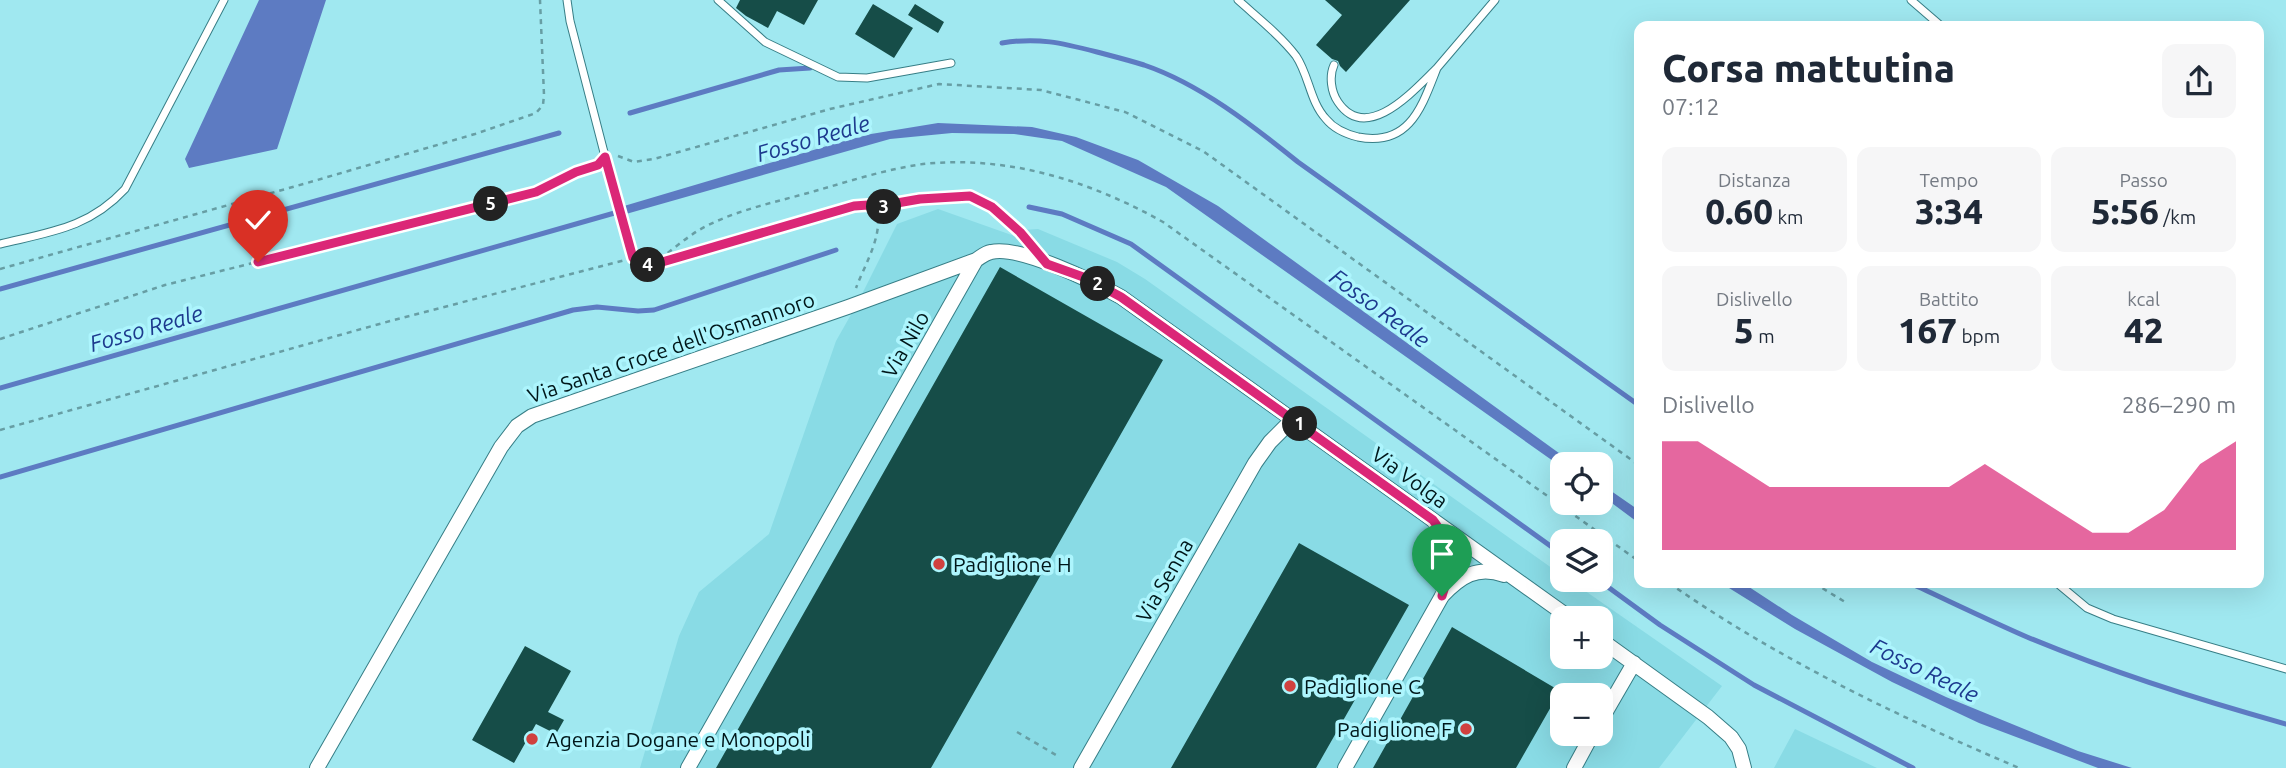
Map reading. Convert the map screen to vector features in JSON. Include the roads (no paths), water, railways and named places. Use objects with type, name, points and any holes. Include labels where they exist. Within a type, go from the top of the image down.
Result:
[{"type":"street","points":[[976,260],[992,251],[1006,251],[1086,278],[1121,297],[1293,419]]},
{"type":"street","name":"Via Santa Croce dell'Osmannoro","points":[[317,768],[501,447],[516,426],[532,416],[976,260]]},
{"type":"street","name":"Via Nilo","points":[[688,768],[976,260]]},
{"type":"street","name":"Via Volga","points":[[1293,419],[1554,606]]},
{"type":"street","name":"Via Senna","points":[[1081,768],[1255,463],[1270,442],[1293,419]]},
{"type":"street","points":[[1345,768],[1442,596],[1449,577],[1450,551],[1447,540],[1433,520]]},
{"type":"street","points":[[1442,596],[1456,581],[1477,571],[1500,573],[1518,580]]},
{"type":"street","points":[[1613,649],[1708,717],[1731,737],[1739,749],[1744,768]]},
{"type":"street","points":[[1613,699],[1633,663]]},
{"type":"street","points":[[1574,768],[1587,746]]},
{"type":"lane","points":[[0,244],[87,220],[109,206],[125,189],[223,0]]},
{"type":"lane","points":[[567,0],[606,160]]},
{"type":"lane","points":[[718,0],[765,42],[838,77],[867,78],[951,64]]},
{"type":"lane","points":[[1238,0],[1283,41],[1298,60],[1317,106],[1326,119],[1338,130],[1352,135],[1364,138],[1386,136],[1397,133],[1408,125],[1423,104],[1437,68]]},
{"type":"lane","points":[[1334,65],[1331,75],[1336,100],[1346,111],[1362,117],[1394,108],[1437,68],[1495,0]]},
{"type":"lane","points":[[1911,0],[1935,21]]},
{"type":"lane","points":[[2063,588],[2087,608],[2113,619],[2286,668]]},
{"type":"waterway","points":[[1002,43],[1039,41],[1084,49],[1144,65],[1205,94],[1634,402]]},
{"type":"waterway","points":[[630,113],[779,70],[810,68]]},
{"type":"waterway","points":[[0,289],[559,133]]},
{"type":"waterway","points":[[1029,207],[1062,214],[1131,244],[1550,546]]},
{"type":"waterway","name":"Fosso Reale","points":[[0,388],[632,208]]},
{"type":"waterway","points":[[0,477],[573,310],[597,307],[654,310],[836,250]]},
{"type":"waterway","points":[[1921,588],[2027,637],[2123,674],[2286,724]]},
{"type":"waterway","points":[[1613,591],[1660,625],[1754,685],[1913,768]]},
{"type":"place","name":"Padiglione H","points":[[939,564]]},
{"type":"place","name":"Padiglione C","points":[[1290,686]]},
{"type":"place","name":"Padiglione F","points":[[1466,729]]},
{"type":"place","name":"Agenzia Dogane e Monopoli","points":[[532,739]]}]
